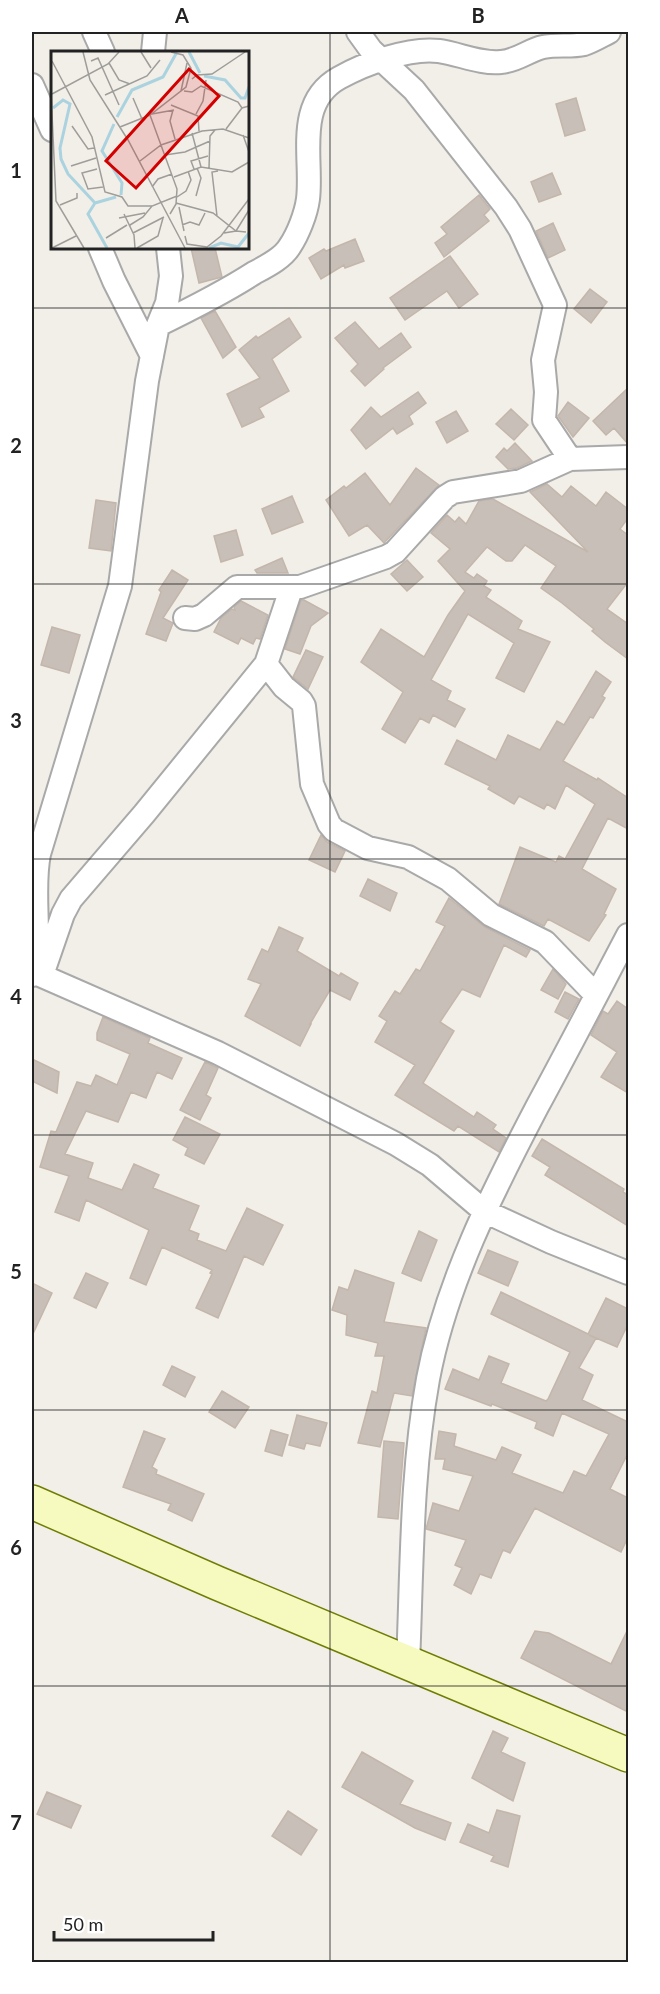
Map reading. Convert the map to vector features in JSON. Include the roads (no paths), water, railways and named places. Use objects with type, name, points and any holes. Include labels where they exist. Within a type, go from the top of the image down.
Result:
[{"type":"main road","points":[[32,1502],[408,1664],[628,1755]]},
{"type":"street","points":[[93,32],[103,51]]},
{"type":"street","points":[[153,51],[155,32]]},
{"type":"street","points":[[358,32],[381,60],[414,90],[506,207],[520,230],[555,305],[543,360],[546,392],[543,414],[544,420],[570,459]]},
{"type":"street","points":[[158,325],[216,297],[276,260],[289,248],[297,233],[308,200],[307,147],[310,121],[316,102],[325,89],[338,79],[381,60],[417,51],[438,51],[475,60],[501,62],[517,59],[544,46],[584,44],[609,32]]},
{"type":"street","points":[[32,86],[51,128]]},
{"type":"street","points":[[100,249],[152,356]]},
{"type":"street","points":[[35,974],[37,863],[120,586],[138,439],[158,325],[167,303],[171,276],[168,249]]},
{"type":"street","points":[[185,618],[195,619],[204,615],[237,587],[291,589],[386,557],[395,552],[445,497],[453,492],[521,481],[570,459],[628,457]]},
{"type":"street","points":[[35,974],[71,899],[267,664],[291,589]]},
{"type":"street","points":[[267,664],[284,687],[304,706],[312,784],[329,824],[334,830],[368,848],[408,857],[448,879],[491,915],[545,942],[596,995]]},
{"type":"street","points":[[408,1664],[418,1444],[428,1378],[446,1310],[484,1211],[513,1150],[628,935]]},
{"type":"street","points":[[35,974],[218,1053],[396,1144],[430,1166],[484,1211],[551,1242],[628,1273]]}]
